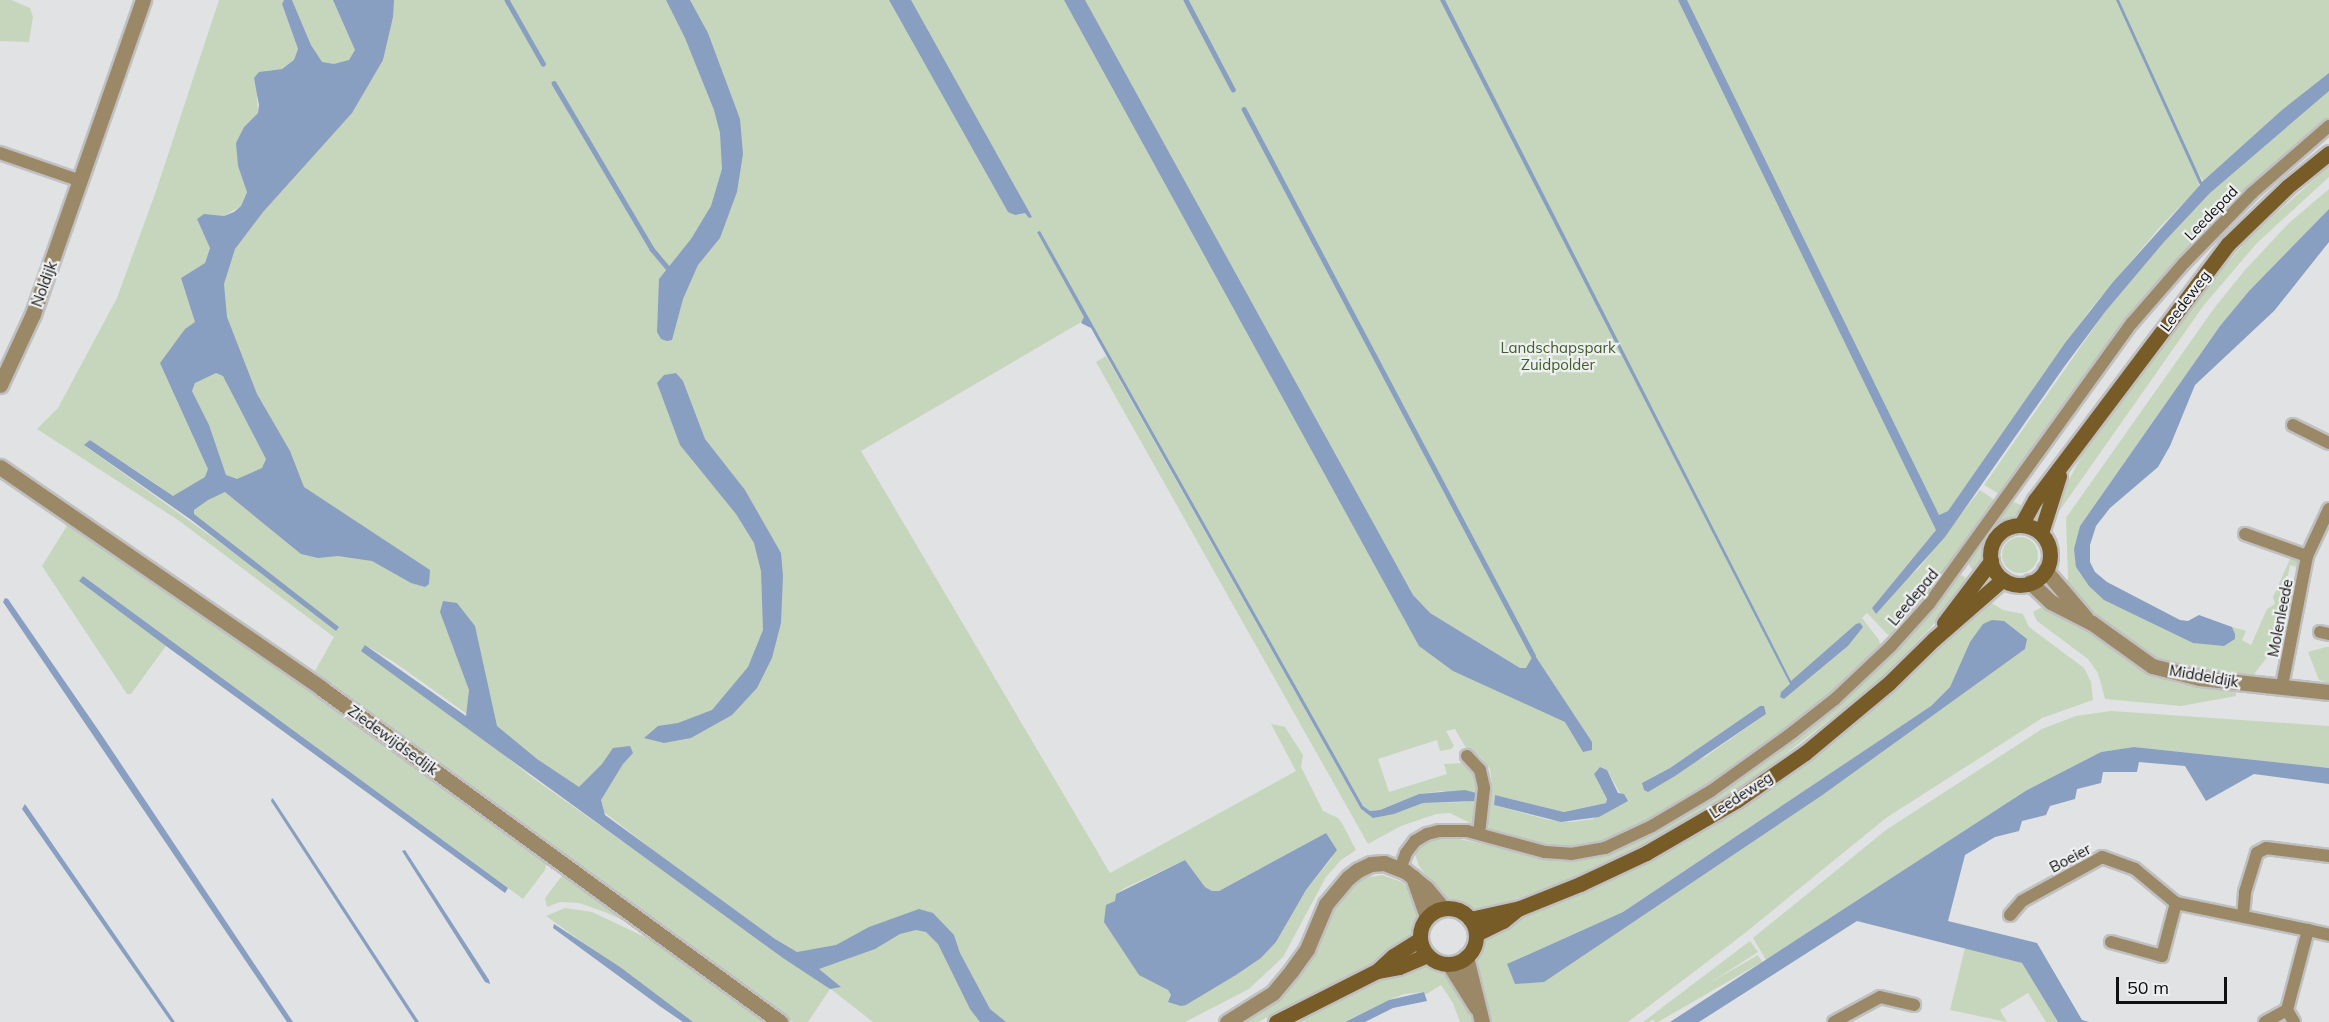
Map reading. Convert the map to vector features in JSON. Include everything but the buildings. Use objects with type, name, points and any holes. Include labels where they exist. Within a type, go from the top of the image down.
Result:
[{"type":"main road","name":"Leedeweg","points":[[2021,525],[2035,500],[2228,244],[2287,187],[2329,153]]},
{"type":"main road","name":"Leedeweg","points":[[2041,533],[2062,467]]},
{"type":"main road","points":[[2021,525],[2041,533],[2049,551],[2045,570],[2030,582],[2013,584],[2003,579],[1991,561],[1991,548],[1997,536],[2008,528],[2021,525]]},
{"type":"main road","name":"Leedeweg","points":[[1934,639],[1952,609],[1991,561]]},
{"type":"main road","name":"Leedeweg","points":[[1470,919],[1520,908],[1580,884],[1646,853],[1737,800],[1805,753],[1889,683],[1934,639],[2003,579]]},
{"type":"main road","points":[[1443,908],[1453,908],[1470,919],[1476,934],[1472,951],[1466,957],[1449,964],[1441,963],[1427,955],[1420,939],[1420,931],[1427,917],[1443,908]]},
{"type":"main road","name":"Leedeweg","points":[[1476,934],[1503,921],[1520,908]]},
{"type":"main road","points":[[1276,1022],[1377,971],[1393,956],[1420,939]]},
{"type":"main road","points":[[1377,971],[1400,967],[1427,955]]},
{"type":"street","name":"Noldijk","points":[[0,385],[33,314],[143,0]]},
{"type":"street","name":"Leedepad","points":[[1406,873],[1406,853],[1415,841],[1427,834],[1439,831],[1479,834],[1545,852],[1571,854],[1605,848],[1652,826],[1711,791],[1760,758],[1835,699],[1891,646],[1929,604],[2100,366],[2154,297],[2252,193],[2329,126]]},
{"type":"street","points":[[0,153],[81,181]]},
{"type":"street","points":[[2294,425],[2329,443]]},
{"type":"street","name":"Ziedewijdsedijk","points":[[0,467],[329,694],[780,1022]]},
{"type":"street","name":"Molenleede","points":[[2282,686],[2307,556],[2329,509]]},
{"type":"street","points":[[2245,534],[2307,556]]},
{"type":"street","name":"Middeldijk","points":[[2045,570],[2092,623]]},
{"type":"street","name":"Middeldijk","points":[[2030,582],[2051,602],[2092,623],[2152,666],[2200,678],[2329,692]]},
{"type":"street","points":[[1467,756],[1480,770],[1484,788],[1479,834]]},
{"type":"street","points":[[2243,916],[2245,892],[2257,853],[2265,848],[2329,856]]},
{"type":"street","name":"Boeier","points":[[2010,915],[2022,901],[2102,857],[2135,869],[2176,903],[2329,935]]},
{"type":"street","points":[[1227,1022],[1273,993],[1307,949],[1326,904],[1349,877],[1371,864],[1384,863],[1406,873],[1426,888],[1443,908]]},
{"type":"street","points":[[1406,873],[1427,917]]},
{"type":"street","points":[[2111,942],[2162,956],[2176,903]]},
{"type":"street","points":[[2294,1022],[2287,1010],[2308,930]]},
{"type":"street","points":[[1466,957],[1474,987],[1476,1007]]},
{"type":"street","points":[[1449,964],[1476,1007],[1482,1022]]},
{"type":"street","points":[[1834,1022],[1880,997],[1914,1005]]},
{"type":"street","points":[[2265,1022],[2287,1010]]},
{"type":"green space","points":[[0,0],[11,0],[30,8],[33,17],[29,42],[0,41]]},
{"type":"green space","name":"Landschapspark Zuidpolder","points":[[219,0],[284,0],[282,4],[298,49],[294,61],[282,69],[266,71],[257,99],[258,113],[244,127],[238,166],[247,191],[241,206],[224,216],[197,219],[210,247],[205,263],[181,278],[195,317],[312,47],[292,0],[2329,0],[2329,76],[2282,110],[2204,182],[2198,173],[2199,187],[2160,227],[2089,311],[1948,511],[1939,515],[1936,530],[1872,608],[1919,568],[1980,490],[1993,499],[1995,504],[1934,590],[1893,636],[1887,634],[1867,613],[1862,618],[1879,640],[1881,649],[1836,689],[1773,741],[1717,781],[1639,826],[1609,840],[1586,847],[1563,849],[1490,831],[1487,824],[1492,785],[1490,769],[1480,756],[1466,748],[1455,729],[1446,731],[1454,746],[1451,749],[1440,751],[1437,740],[1378,759],[1389,792],[1447,774],[1444,764],[1467,765],[1477,777],[1479,785],[1477,816],[1472,824],[1450,813],[1436,814],[1401,826],[1368,844],[1096,362],[1106,356],[1361,809],[1364,812],[1394,814],[1423,803],[1468,802],[1442,791],[1419,794],[1380,810],[1370,811],[1363,806],[1088,318],[861,451],[1110,873],[1296,771],[1271,724],[1285,727],[1303,755],[1301,767],[1323,811],[1338,818],[1343,825],[1356,850],[1341,860],[1326,877],[1283,957],[1249,989],[1185,1022],[873,1022],[604,812],[394,662],[365,645],[533,778],[830,989],[808,1022],[793,1022],[315,671],[334,637],[178,520],[37,429],[58,408],[117,298],[156,191]],"holes":[[[90,440],[159,486],[158,490],[208,525],[339,628],[85,446]],[[1856,624],[1848,646],[1784,699],[1781,692],[1790,685],[1775,651],[1791,682]],[[1760,706],[1766,714],[1705,757],[1642,783],[1670,768]],[[1600,767],[1607,770],[1621,795],[1593,819],[1570,822],[1549,820],[1494,805],[1495,795],[1564,812],[1606,803],[1607,799],[1594,774]],[[1326,833],[1332,858],[1306,890],[1276,942],[1261,958],[1236,975],[1186,1005],[1175,1003],[1168,990],[1154,982],[1110,904],[1115,901],[1116,894],[1125,888],[1185,860],[1205,887],[1212,891],[1219,891]]]},
{"type":"green space","points":[[2329,91],[2329,119],[2233,202],[2136,308],[2005,491],[1999,494],[1984,485],[2105,312],[2164,242],[2210,193]]},
{"type":"green space","points":[[2329,166],[2329,177],[2257,243],[2204,305],[2060,510],[2053,510],[2081,457],[2197,298],[2250,237]]},
{"type":"green space","points":[[2329,189],[2329,209],[2249,291],[2220,326],[2080,526],[2076,567],[2155,624],[2193,643],[2235,634],[2232,627],[2246,631],[2242,640],[2251,645],[2267,609],[2275,604],[2273,597],[2291,557],[2294,556],[2301,562],[2300,568],[2290,565],[2286,584],[2293,590],[2293,595],[2284,610],[2271,652],[2254,674],[2208,673],[2176,667],[2150,655],[2117,633],[2065,588],[2068,578],[2066,518],[2215,307],[2245,270],[2289,223]]},
{"type":"green space","points":[[2014,502],[2025,507],[2019,516],[1990,535],[1983,560],[1974,572],[1969,565],[1970,559],[2009,505]]},
{"type":"green space","points":[[70,521],[537,852],[547,862],[545,870],[523,899],[83,576],[80,581],[166,646],[131,694],[127,694],[42,566]]},
{"type":"green space","points":[[2020,537],[2033,542],[2038,555],[2033,568],[2020,573],[2007,568],[2002,555],[2007,542]]},
{"type":"green space","points":[[1962,575],[1968,580],[1934,624],[1881,679],[1755,778],[1653,840],[1574,878],[1488,909],[1472,909],[1441,896],[1419,866],[1414,851],[1420,840],[1435,834],[1561,860],[1611,852],[1663,825],[1747,774],[1832,709],[1905,640],[1955,579]]},
{"type":"green space","points":[[1985,599],[2003,610],[2023,614],[2029,627],[2084,668],[2091,682],[2093,700],[2042,718],[1886,818],[1745,933],[1628,1022],[1491,1022],[1474,964],[1478,942],[1496,928],[1789,770],[1849,727]],"holes":[[[1970,642],[2025,649],[1635,918],[1507,964],[1623,912],[1931,706],[1950,687]]]},
{"type":"green space","points":[[2046,605],[2149,673],[2180,684],[2236,692],[2236,696],[2181,706],[2105,699],[2098,673],[2088,659],[2037,621],[2033,612]]},
{"type":"green space","points":[[2329,647],[2329,683],[2319,680],[2308,652]]},
{"type":"green space","points":[[2111,711],[2329,726],[2329,768],[2134,747],[2101,752],[2027,790],[1766,960],[1753,938],[1886,830],[2042,729],[2076,716]]},
{"type":"green space","points":[[1382,875],[1402,882],[1410,891],[1418,913],[1411,936],[1401,947],[1258,1022],[1241,1022],[1288,988],[1306,966],[1338,901],[1345,893],[1363,878]]},
{"type":"green space","points":[[571,876],[650,933],[605,912],[579,903],[560,902],[547,907],[545,898],[561,877]]},
{"type":"green space","points":[[565,908],[592,912],[683,955],[774,1022],[693,1022],[546,916]]},
{"type":"green space","points":[[1750,941],[1758,952],[1649,1022],[1643,1022]]},
{"type":"green space","points":[[1965,948],[2022,963],[2058,1022],[2046,1022],[2028,993],[2000,1010],[2007,1022],[1950,1010]]},
{"type":"green space","points":[[1758,955],[1762,962],[1658,1022],[1655,1022],[1651,1016]]},
{"type":"green space","points":[[1418,965],[1429,965],[1442,970],[1452,979],[1473,1022],[1460,1022],[1453,1003],[1441,985],[1425,995],[1424,992],[1404,994],[1344,1022],[1294,1022],[1380,978]]},
{"type":"water","points":[[284,0],[292,0],[311,45],[322,62],[334,64],[349,60],[355,50],[333,0],[394,0],[393,17],[383,60],[352,113],[263,212],[235,249],[224,284],[227,317],[257,394],[290,451],[304,487],[430,570],[429,584],[425,587],[411,583],[372,561],[338,556],[318,558],[301,554],[225,492],[208,500],[194,510],[194,514],[339,627],[336,631],[190,519],[84,445],[90,440],[173,496],[205,477],[208,469],[160,363],[185,329],[195,322],[181,278],[205,263],[210,248],[197,219],[204,214],[224,216],[234,212],[241,206],[247,192],[238,166],[236,143],[244,127],[258,113],[259,105],[254,78],[259,72],[282,69],[294,60],[298,49],[282,4]],"holes":[[[216,373],[223,376],[266,459],[262,468],[237,479],[226,475],[209,425],[192,391],[195,383]]]},
{"type":"water","points":[[666,0],[690,0],[708,33],[740,119],[743,154],[737,192],[720,238],[698,265],[683,299],[672,340],[667,341],[661,339],[657,332],[659,279],[691,239],[711,206],[722,169],[720,133],[714,110],[685,38]]},
{"type":"water","points":[[889,0],[911,0],[1032,217],[1029,218],[1025,213],[1015,215],[1008,212]]},
{"type":"water","points":[[1064,0],[1085,0],[1413,595],[1430,613],[1520,668],[1526,668],[1534,654],[1592,742],[1592,750],[1583,752],[1565,722],[1453,671],[1419,646]]},
{"type":"water","points":[[1440,0],[1445,0],[1791,681],[1856,624],[1860,623],[1863,627],[1848,646],[1784,699],[1780,697],[1781,692],[1790,684]]},
{"type":"water","points":[[1678,0],[1687,0],[1939,515],[1948,511],[2065,343],[2113,282],[2200,185],[2116,0],[2119,0],[2202,182],[2282,110],[2329,73],[2329,91],[2210,193],[2164,242],[2105,312],[2064,367],[1945,537],[1876,614],[1872,608],[1936,530]]},
{"type":"water","points":[[2329,209],[2329,242],[2274,311],[2195,385],[2170,446],[2158,467],[2110,508],[2096,526],[2090,545],[2090,562],[2095,572],[2107,582],[2180,620],[2188,621],[2199,615],[2232,627],[2235,634],[2235,639],[2224,646],[2193,643],[2104,600],[2089,586],[2076,567],[2074,549],[2080,526],[2220,326],[2249,291]]},
{"type":"water","points":[[1040,231],[1363,806],[1370,811],[1380,810],[1419,794],[1465,790],[1476,793],[1475,801],[1423,803],[1394,814],[1373,818],[1361,809],[1091,328],[1081,323],[1084,317],[1037,232]]},
{"type":"water","points":[[676,373],[683,381],[705,439],[745,490],[781,553],[783,576],[781,623],[772,658],[757,688],[732,715],[691,738],[664,743],[644,738],[658,726],[678,723],[712,710],[748,667],[763,630],[761,571],[754,543],[736,514],[680,445],[657,383],[664,375]]},
{"type":"water","points":[[83,576],[508,888],[505,893],[79,581]]},
{"type":"water","points":[[5,598],[8,599],[101,734],[293,1022],[287,1022],[3,602]]},
{"type":"water","points":[[443,601],[457,603],[475,626],[497,726],[537,759],[579,787],[602,764],[613,748],[630,746],[633,753],[623,764],[601,800],[605,815],[775,939],[797,952],[836,945],[869,927],[919,909],[933,913],[954,935],[960,953],[990,1009],[1006,1022],[980,1022],[970,1009],[938,944],[926,932],[916,930],[900,934],[875,949],[819,969],[841,987],[830,989],[783,958],[361,651],[365,645],[466,716],[469,690],[440,612]]},
{"type":"water","points":[[1992,620],[2004,621],[2027,639],[2025,649],[1821,796],[1544,982],[1515,984],[1507,964],[1623,912],[1931,706],[1950,687],[1970,642],[1983,624]]},
{"type":"water","points":[[1760,706],[1764,706],[1766,714],[1675,776],[1648,792],[1644,790],[1642,783],[1670,768]]},
{"type":"water","points":[[2134,747],[2329,768],[2329,784],[2254,774],[2206,801],[2185,766],[2139,762],[2137,772],[2103,772],[2101,783],[2077,789],[2075,799],[2050,806],[2046,815],[2022,821],[2019,831],[1995,837],[1965,855],[1948,921],[2037,943],[2082,1020],[2089,1022],[2058,1022],[2022,963],[1857,921],[1699,1022],[1670,1022],[2027,790],[2101,752]]},
{"type":"water","points":[[1600,767],[1607,770],[1618,793],[1624,794],[1628,801],[1599,817],[1561,822],[1494,805],[1495,795],[1564,812],[1606,803],[1607,799],[1594,774]]},
{"type":"water","points":[[272,798],[419,1022],[415,1022],[271,801]]},
{"type":"water","points":[[25,804],[175,1022],[171,1022],[22,809]]},
{"type":"water","points":[[1326,833],[1337,850],[1306,890],[1276,942],[1261,958],[1186,1005],[1181,1006],[1168,1002],[1171,995],[1168,990],[1139,975],[1104,922],[1106,905],[1115,901],[1116,894],[1185,860],[1205,887],[1212,891],[1219,891]]},
{"type":"water","points":[[405,850],[490,984],[485,982],[402,851]]},
{"type":"water","points":[[554,924],[620,967],[693,1022],[683,1022],[661,1007],[553,928]]},
{"type":"water","points":[[1424,992],[1427,1001],[1393,1008],[1365,1022],[1345,1022],[1389,1000]]},
{"type":"waterway","points":[[507,0],[543,63]]},
{"type":"waterway","points":[[1186,0],[1233,89]]},
{"type":"waterway","points":[[554,83],[652,249],[667,267]]},
{"type":"waterway","points":[[1244,109],[1533,655]]}]
